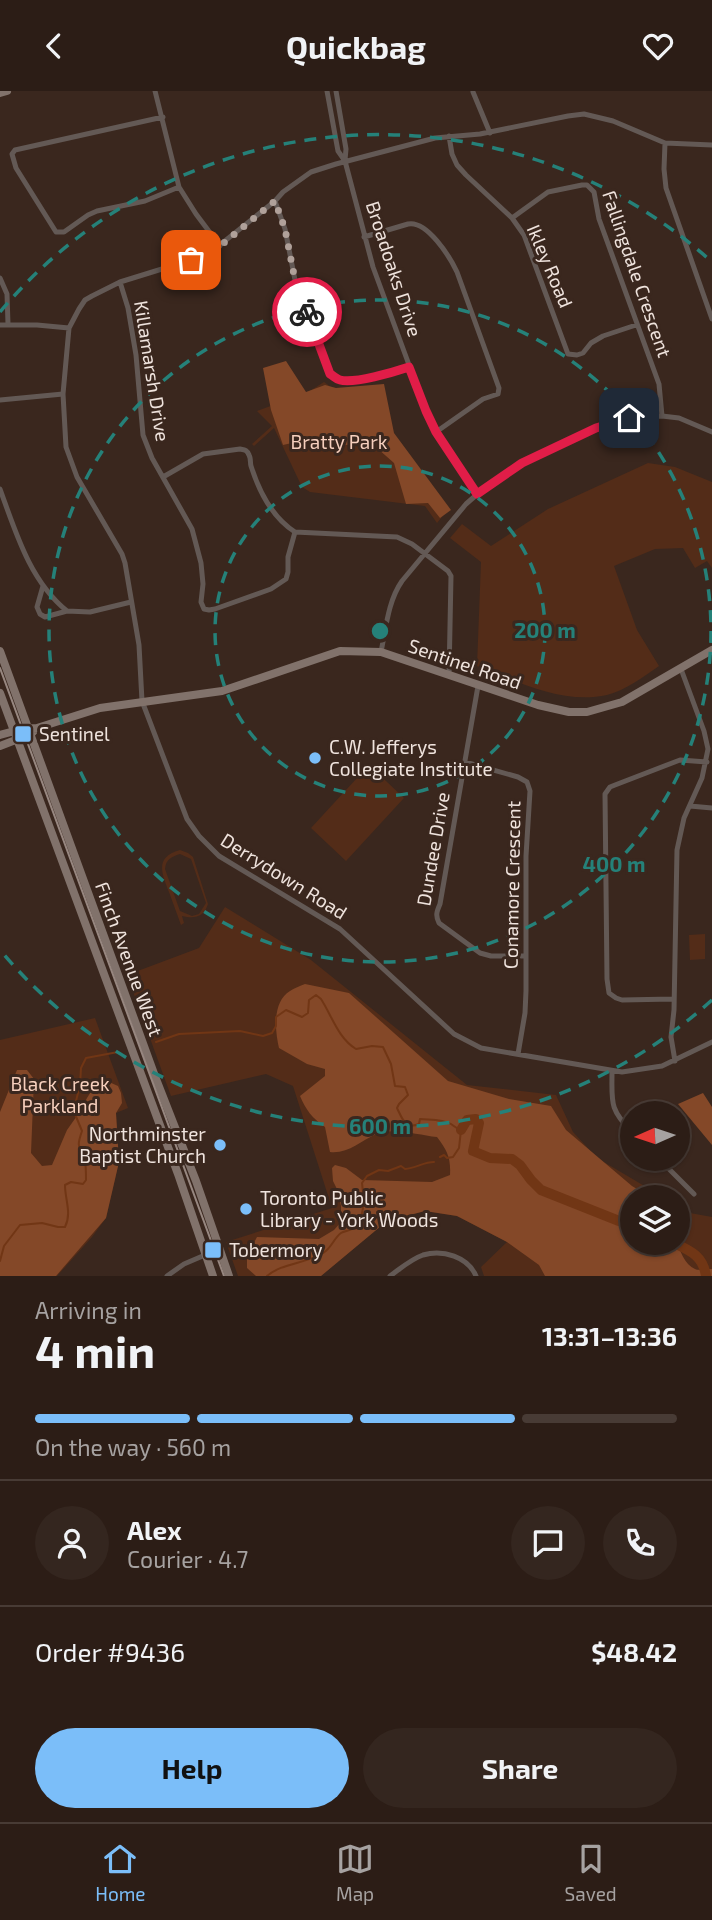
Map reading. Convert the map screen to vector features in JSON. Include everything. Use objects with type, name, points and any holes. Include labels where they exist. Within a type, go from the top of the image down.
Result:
[{"type":"main road","points":[[0,93],[7,91]]},
{"type":"main road","name":"Sentinel Road","points":[[0,735],[15,735],[95,709],[225,690],[341,651],[381,652],[553,709],[586,712],[622,702],[712,650]]},
{"type":"main road","name":"Finch Avenue West","points":[[0,651],[229,1276]]},
{"type":"main road","name":"Finch Avenue West","points":[[0,693],[178,1174],[213,1276]]},
{"type":"main road","name":"Sentinel Road","points":[[0,746],[15,735]]},
{"type":"street","points":[[155,91],[179,187],[220,246]]},
{"type":"street","name":"Broadoaks Drive","points":[[327,91],[338,151],[345,161]]},
{"type":"street","name":"Broadoaks Drive","points":[[336,91],[346,149],[345,161],[373,267],[426,411],[436,432],[477,494]]},
{"type":"street","points":[[473,92],[490,132]]},
{"type":"street","name":"Derrydown Road","points":[[712,145],[665,143],[613,121],[584,114],[473,135],[435,138],[311,172],[220,246],[191,260],[120,282],[85,300],[69,328],[63,394],[66,447],[77,477],[122,554],[139,645],[142,701],[181,808],[208,847],[340,929],[454,1034],[481,1048],[612,1072],[629,1072],[652,1069],[675,1061],[712,1042]]},
{"type":"street","points":[[163,117],[15,150],[12,154],[16,168],[56,232],[64,232],[97,211],[145,201],[179,187]]},
{"type":"street","points":[[333,128],[342,127]]},
{"type":"street","name":"Ikley Road","points":[[449,136],[457,165],[512,218],[524,235],[568,354],[583,353],[591,343],[603,336],[636,325]]},
{"type":"street","points":[[665,143],[666,188],[712,319]]},
{"type":"street","name":"Fallingdale Crescent","points":[[512,218],[548,192],[583,185],[591,188],[599,219],[659,384],[662,416]]},
{"type":"street","points":[[275,201],[285,229],[295,280],[330,374],[344,381],[409,367]]},
{"type":"street","points":[[364,237],[408,224],[420,225],[439,243],[457,272],[499,389],[498,394],[483,399],[436,432]]},
{"type":"street","points":[[0,278],[8,294],[8,324]]},
{"type":"street","name":"Killamarsh Drive","points":[[120,282],[128,308],[136,355],[143,435],[147,448],[192,529],[201,563],[201,602],[206,610],[271,589],[286,579],[288,557],[295,532]]},
{"type":"street","points":[[0,325],[69,328]]},
{"type":"street","points":[[0,400],[63,394]]},
{"type":"street","points":[[381,652],[395,593],[402,581],[466,504],[522,463],[596,428],[629,418],[662,416],[689,421],[712,432]]},
{"type":"street","points":[[163,477],[203,454],[245,450],[274,513],[295,532],[397,537],[425,554],[451,576],[449,676]]},
{"type":"street","points":[[0,489],[23,550],[52,599],[66,611]]},
{"type":"street","points":[[43,586],[37,607],[45,617],[66,611],[90,612],[131,602]]},
{"type":"street","points":[[675,1061],[671,1037],[676,863],[684,818],[702,778],[708,749],[681,669]]},
{"type":"street","name":"Dundee Drive","points":[[478,686],[437,919],[480,953],[526,956]]},
{"type":"street","points":[[673,999],[622,999],[609,992],[605,794],[610,787],[674,761],[687,759],[706,762]]},
{"type":"street","name":"Conamore Crescent","points":[[465,762],[519,777],[529,786],[525,1013],[518,1054]]},
{"type":"street","points":[[690,806],[712,808]]},
{"type":"street","points":[[612,1072],[612,1103],[620,1119]]},
{"type":"street","points":[[671,1171],[694,1194]]},
{"type":"street","points":[[167,1276],[184,1264],[219,1249]]},
{"type":"street","points":[[390,1276],[423,1255],[435,1253],[461,1259],[468,1263],[476,1276]]},
{"type":"green space","points":[[286,361],[306,392],[325,385],[336,388],[384,384],[394,433],[451,510],[440,518],[428,503],[406,504],[394,463],[369,441],[326,447],[323,436],[283,445],[271,410],[263,368]]},
{"type":"green space","name":"Bratty Park","points":[[324,382],[389,429],[446,512],[437,523],[425,506],[310,492],[302,487],[274,428],[254,446],[252,444],[272,426],[257,411],[302,396]]},
{"type":"green space","points":[[648,463],[675,467],[712,482],[712,568],[707,561],[695,568],[683,548],[655,549],[614,566],[637,630],[659,666],[621,690],[607,695],[573,697],[540,690],[477,666],[481,562],[450,538],[462,524],[491,546],[548,509]]},
{"type":"green space","points":[[369,765],[404,798],[346,861],[311,828]]},
{"type":"green space","points":[[180,850],[193,857],[208,904],[198,916],[191,917],[182,916],[184,923],[181,925],[162,867],[166,857]],"holes":[[[177,855],[191,859],[206,903],[199,914],[192,916],[180,911],[165,869],[168,861]]]},
{"type":"green space","points":[[225,907],[311,960],[467,1085],[556,1095],[573,1132],[597,1158],[643,1185],[620,1185],[620,1255],[690,1255],[690,1213],[712,1217],[712,1276],[484,1276],[481,1267],[507,1242],[457,1216],[425,1211],[387,1221],[321,1276],[238,1276],[226,1242],[332,1208],[293,1086],[266,1074],[171,1096],[127,975],[199,948]]},
{"type":"green space","points":[[705,934],[705,959],[690,960],[689,935]]},
{"type":"green space","points":[[305,984],[349,993],[448,1081],[509,1099],[551,1106],[566,1130],[631,1185],[620,1185],[620,1255],[682,1255],[691,1267],[697,1270],[712,1269],[712,1276],[545,1276],[539,1265],[507,1242],[457,1216],[425,1211],[387,1221],[321,1276],[256,1276],[247,1268],[247,1256],[257,1237],[319,1239],[341,1222],[341,1206],[333,1181],[332,1168],[335,1165],[346,1168],[362,1180],[432,1182],[450,1175],[448,1155],[437,1137],[398,1131],[383,1132],[349,1149],[330,1152],[325,1127],[310,1113],[300,1096],[325,1076],[325,1069],[307,1064],[279,1048],[276,1025],[278,1009],[284,996]]},
{"type":"green space","name":"Black Creek Parkland","points":[[95,1018],[128,1108],[116,1113],[119,1162],[106,1218],[57,1276],[0,1276],[0,1040]]},
{"type":"green space","name":"Black Creek Parkland","points":[[17,1070],[27,1070],[34,1079],[31,1153],[42,1166],[52,1165],[67,1130],[92,1090],[109,1082],[118,1086],[121,1093],[122,1103],[116,1113],[119,1162],[106,1218],[56,1276],[0,1276],[0,1112]]},
{"type":"green space","points":[[703,1093],[712,1107],[712,1145],[690,1118],[690,1101],[685,1101]]},
{"type":"waterway","points":[[156,1042],[179,1034],[240,1031],[263,1036],[272,1033],[276,1026],[276,1017],[286,1010],[302,1017],[308,1013],[309,1000],[316,995],[340,1033],[356,1049],[383,1047],[391,1064],[395,1086],[405,1087],[408,1095],[397,1108],[407,1124],[419,1124],[420,1119],[440,1120],[461,1130],[459,1148],[453,1157],[440,1157]]},
{"type":"waterway","points":[[0,1261],[4,1246],[20,1225],[42,1223],[65,1227],[68,1212],[65,1185],[71,1182],[83,1184],[86,1180],[85,1161],[79,1145],[82,1131],[75,1114],[81,1068],[86,1058],[118,1052]]},
{"type":"waterway","points":[[461,1130],[467,1120],[476,1119],[479,1123],[473,1151],[490,1158],[512,1159],[541,1190],[620,1221]]},
{"type":"waterway","points":[[267,1276],[280,1268],[323,1253],[341,1233],[357,1225],[363,1208],[362,1183],[367,1176],[379,1170],[388,1171],[401,1166],[405,1169],[434,1162]]},
{"type":"waterway","points":[[690,1251],[699,1259],[706,1276]]},
{"type":"tram line","points":[[0,668],[224,1276]]},
{"type":"way so far","points":[[191,260],[220,246],[275,201],[282,217],[295,280],[307,312]]},
{"type":"place","name":"Sentinel","points":[[23,734]]},
{"type":"place","name":"C.W. Jefferys Collegiate Institute","points":[[315,758]]},
{"type":"place","name":"Northminster Baptist Church","points":[[220,1145]]},
{"type":"place","name":"Toronto Public Library - York Woods","points":[[246,1209]]},
{"type":"place","name":"Tobermory","points":[[213,1250]]},
{"type":"route","points":[[307,312],[330,374],[337,379],[344,381],[375,376],[409,367],[436,432],[477,494],[522,463],[596,428],[629,418]]}]
